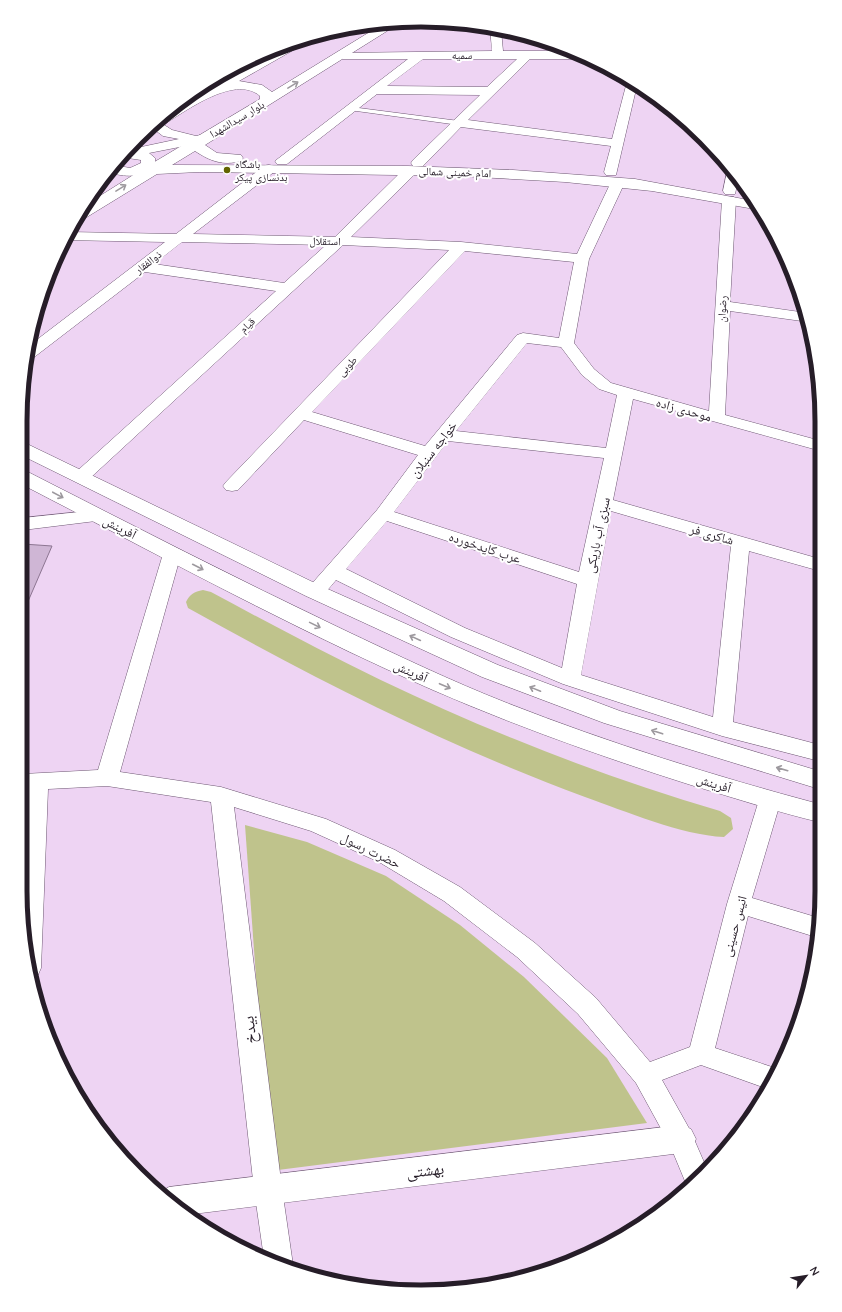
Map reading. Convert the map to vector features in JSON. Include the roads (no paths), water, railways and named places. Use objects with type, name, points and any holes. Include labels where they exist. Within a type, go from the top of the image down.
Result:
[{"type":"main road","name":"بلوار سیدالشهدا","points":[[95,199],[151,170],[200,141],[343,55],[381,29]]},
{"type":"main road","points":[[179,110],[276,55]]},
{"type":"main road","points":[[217,88],[242,85],[254,87],[263,90],[267,95],[267,101]]},
{"type":"main road","points":[[199,168],[198,166],[200,161],[214,157],[200,141]]},
{"type":"main road","name":"امام خمینی شمالی","points":[[214,157],[525,174],[615,177],[729,196],[750,203]]},
{"type":"main road","name":"امام خمینی شمالی","points":[[151,170],[199,168],[269,169],[414,167]]},
{"type":"main road","name":"امام خمینی شمالی","points":[[729,196],[744,195]]},
{"type":"main road","points":[[27,449],[315,592],[490,671],[579,706],[675,738],[815,779]]},
{"type":"main road","name":"آفرینش","points":[[27,479],[172,554],[390,662],[499,709],[624,755],[770,800],[815,811]]},
{"type":"main road","name":"بهشتی","points":[[177,1201],[268,1188],[681,1139]]},
{"type":"street","points":[[496,35],[498,55]]},
{"type":"street","name":"سمیه","points":[[343,55],[567,55]]},
{"type":"street","points":[[282,161],[420,55]]},
{"type":"street","name":"قیام","points":[[82,476],[339,241],[527,55]]},
{"type":"street","points":[[566,342],[582,259],[615,177],[617,143],[631,88]]},
{"type":"street","points":[[374,90],[491,91]]},
{"type":"street","points":[[459,123],[617,143]]},
{"type":"street","points":[[159,127],[168,133],[200,141]]},
{"type":"street","points":[[133,153],[200,141]]},
{"type":"street","points":[[113,175],[134,171],[148,165],[148,158],[140,154],[131,154]]},
{"type":"street","name":"ذوالفقار","points":[[34,350],[269,169]]},
{"type":"street","points":[[117,170],[122,172],[134,171]]},
{"type":"street","name":"رضوان","points":[[717,418],[722,305],[729,196],[732,178]]},
{"type":"street","name":"استقلال","points":[[74,236],[339,241],[461,246],[582,259]]},
{"type":"street","name":"طوبی","points":[[232,486],[461,246]]},
{"type":"street","points":[[142,267],[287,288]]},
{"type":"street","points":[[722,305],[801,317]]},
{"type":"street","name":"خواجه سنبلان","points":[[315,592],[335,571],[383,514],[429,453],[523,338],[566,342]]},
{"type":"street","name":"موحدی زاده","points":[[566,342],[588,372],[605,386],[815,444]]},
{"type":"street","name":"سبزی آب باریکی","points":[[570,679],[587,581],[626,393]]},
{"type":"street","points":[[301,414],[429,453]]},
{"type":"street","points":[[444,435],[614,454]]},
{"type":"street","name":"شاکری فر","points":[[604,503],[815,564]]},
{"type":"street","name":"عرب کایدخورده","points":[[383,514],[587,581]]},
{"type":"street","points":[[27,524],[98,516]]},
{"type":"street","points":[[722,728],[741,542]]},
{"type":"street","points":[[107,778],[172,554]]},
{"type":"street","points":[[335,571],[452,630],[501,652],[570,679],[722,728],[815,752]]},
{"type":"street","name":"حضرت رسول","points":[[30,782],[107,778],[221,795],[318,825],[387,856],[452,894],[526,950],[586,1006],[645,1075],[681,1139],[695,1174]]},
{"type":"street","points":[[29,932],[30,782]]},
{"type":"street","name":"بیدخ","points":[[221,795],[268,1188],[278,1258]]},
{"type":"street","name":"انیس حسینی","points":[[701,1054],[739,904],[770,800]]},
{"type":"street","points":[[739,904],[813,926]]},
{"type":"street","points":[[645,1075],[701,1054],[768,1077]]},
{"type":"lane","points":[[351,108],[459,123]]},
{"type":"place","name":"باشگاه بدنسازی پیکر","points":[[227,170]]}]
